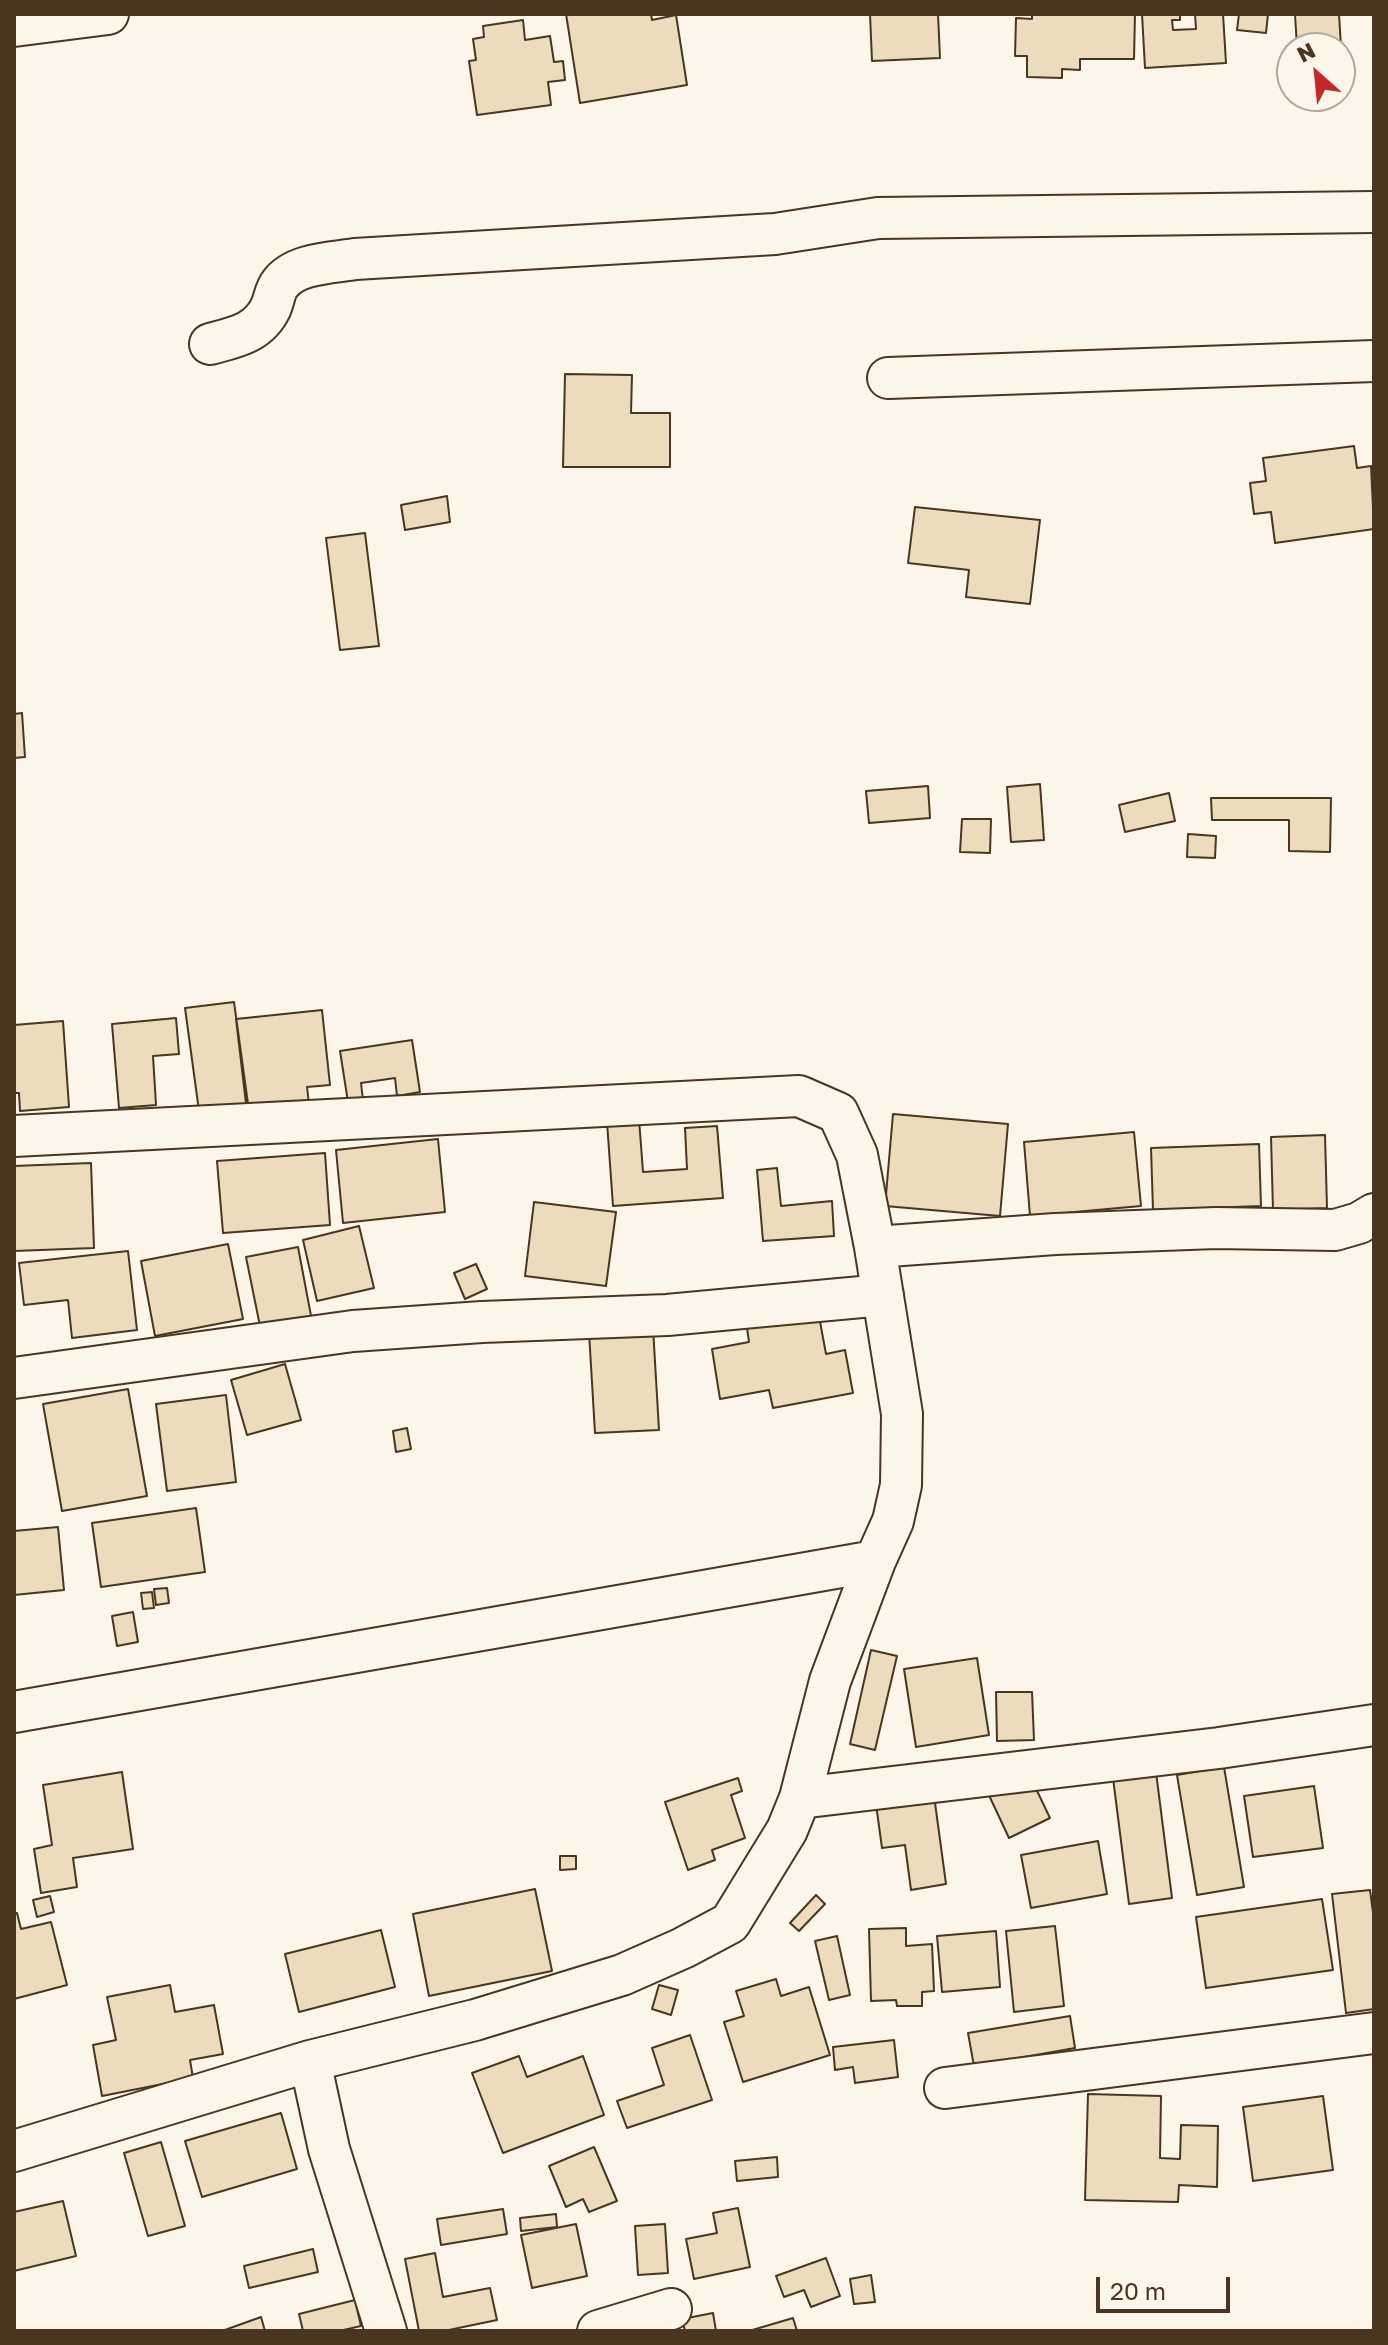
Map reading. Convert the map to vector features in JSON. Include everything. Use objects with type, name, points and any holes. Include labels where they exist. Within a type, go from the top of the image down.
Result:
[{"type":"street","points":[[14,26],[108,14]]},
{"type":"street","points":[[210,344],[248,333],[264,321],[280,284],[292,274],[309,266],[355,259],[775,234],[878,218],[1374,212]]},
{"type":"street","points":[[888,378],[1374,361]]},
{"type":"street","points":[[14,1136],[799,1096],[838,1113],[857,1155],[902,1414],[901,1485],[893,1521],[830,1681],[800,1798],[787,1830],[730,1923],[622,1975],[475,2020],[310,2061],[14,2151]]},
{"type":"street","points":[[875,1247],[1069,1233],[1216,1228],[1335,1230],[1359,1223],[1374,1214]]},
{"type":"street","points":[[14,1378],[353,1331],[482,1322],[667,1315],[883,1295]]},
{"type":"street","points":[[14,1712],[875,1561]]},
{"type":"street","points":[[800,1798],[1219,1748],[1374,1725]]},
{"type":"street","points":[[945,2088],[1374,2033]]},
{"type":"street","points":[[310,2061],[329,2149],[386,2331]]},
{"type":"street","points":[[598,2331],[671,2309]]},
{"type":"building","points":[[566,14],[651,14],[652,20],[676,15],[687,85],[580,103]]},
{"type":"building","points":[[870,14],[938,14],[940,58],[872,61]]},
{"type":"building","points":[[1032,14],[1135,14],[1134,59],[1080,59],[1080,70],[1062,69],[1062,78],[1027,77],[1027,56],[1015,56],[1016,18],[1032,19]]},
{"type":"building","points":[[1142,14],[1180,14],[1180,20],[1172,20],[1173,30],[1196,29],[1195,14],[1223,14],[1226,63],[1145,68]]},
{"type":"building","points":[[1239,14],[1268,14],[1266,33],[1237,30]]},
{"type":"building","points":[[1295,14],[1339,14],[1340,32],[1296,32]]},
{"type":"building","points":[[523,20],[525,40],[550,36],[554,62],[563,61],[565,80],[548,82],[551,105],[477,115],[469,61],[476,60],[473,39],[484,37],[483,26]]},
{"type":"building","points":[[565,374],[632,375],[631,413],[670,413],[670,467],[563,467]]},
{"type":"building","points":[[1354,446],[1357,468],[1371,466],[1374,529],[1275,543],[1271,512],[1254,514],[1250,483],[1266,481],[1263,458]]},
{"type":"building","points":[[447,496],[450,522],[405,530],[401,505]]},
{"type":"building","points":[[915,507],[1040,520],[1030,604],[966,597],[969,570],[908,563]]},
{"type":"building","points":[[365,533],[379,646],[340,650],[326,538]]},
{"type":"building","points":[[22,713],[25,757],[14,758],[14,714]]},
{"type":"building","points":[[1040,784],[1044,840],[1011,842],[1007,787]]},
{"type":"building","points":[[928,786],[930,818],[869,823],[866,791]]},
{"type":"building","points":[[1169,793],[1175,821],[1125,832],[1119,805]]},
{"type":"building","points":[[1211,798],[1331,798],[1330,852],[1289,851],[1289,820],[1212,820]]},
{"type":"building","points":[[962,819],[991,819],[990,853],[960,852]]},
{"type":"building","points":[[1188,834],[1216,836],[1215,858],[1187,857]]},
{"type":"building","points":[[234,1002],[248,1104],[199,1111],[185,1008]]},
{"type":"building","points":[[322,1010],[330,1085],[307,1087],[309,1104],[247,1112],[236,1019]]},
{"type":"building","points":[[176,1018],[179,1054],[153,1056],[156,1105],[119,1108],[112,1024]]},
{"type":"building","points":[[63,1021],[69,1107],[20,1111],[19,1093],[14,1093],[14,1025]]},
{"type":"building","points":[[412,1040],[420,1092],[397,1096],[395,1078],[361,1083],[363,1100],[348,1102],[340,1051]]},
{"type":"building","points":[[893,1114],[1008,1124],[1000,1216],[885,1206]]},
{"type":"building","points":[[639,1119],[643,1172],[687,1169],[685,1128],[717,1126],[723,1198],[613,1206],[607,1122]]},
{"type":"building","points":[[1134,1132],[1141,1206],[1030,1216],[1024,1142]]},
{"type":"building","points":[[1325,1135],[1327,1208],[1273,1210],[1271,1137]]},
{"type":"building","points":[[438,1139],[445,1212],[343,1223],[336,1150]]},
{"type":"building","points":[[1259,1144],[1261,1206],[1153,1210],[1151,1148]]},
{"type":"building","points":[[325,1153],[330,1225],[223,1233],[217,1161]]},
{"type":"building","points":[[91,1163],[94,1248],[14,1251],[14,1166]]},
{"type":"building","points":[[777,1168],[781,1206],[832,1201],[834,1236],[763,1241],[757,1170]]},
{"type":"building","points":[[534,1202],[616,1212],[606,1286],[525,1276]]},
{"type":"building","points":[[359,1226],[374,1288],[317,1301],[303,1240]]},
{"type":"building","points":[[228,1244],[243,1319],[155,1336],[141,1261]]},
{"type":"building","points":[[298,1247],[312,1321],[261,1331],[246,1257]]},
{"type":"building","points":[[128,1251],[137,1330],[72,1338],[68,1300],[24,1305],[19,1263]]},
{"type":"building","points":[[476,1264],[487,1289],[465,1299],[454,1273]]},
{"type":"building","points":[[819,1316],[826,1354],[845,1350],[853,1393],[773,1408],[769,1390],[720,1399],[712,1349],[749,1342],[747,1328]]},
{"type":"building","points":[[653,1328],[659,1430],[595,1433],[589,1332]]},
{"type":"building","points":[[285,1364],[301,1420],[247,1435],[231,1380]]},
{"type":"building","points":[[128,1389],[147,1496],[62,1511],[43,1404]]},
{"type":"building","points":[[226,1395],[236,1482],[167,1491],[156,1404]]},
{"type":"building","points":[[407,1428],[411,1449],[396,1452],[393,1431]]},
{"type":"building","points":[[196,1508],[205,1572],[101,1587],[92,1523]]},
{"type":"building","points":[[58,1527],[64,1590],[14,1595],[14,1531]]},
{"type":"building","points":[[167,1588],[169,1603],[156,1605],[154,1589]]},
{"type":"building","points":[[152,1592],[154,1608],[143,1609],[141,1593]]},
{"type":"building","points":[[133,1612],[138,1642],[117,1646],[112,1616]]},
{"type":"building","points":[[871,1650],[897,1656],[875,1750],[850,1744]]},
{"type":"building","points":[[977,1658],[989,1735],[916,1747],[904,1669]]},
{"type":"building","points":[[996,1692],[1032,1692],[1034,1740],[997,1741]]},
{"type":"building","points":[[1224,1767],[1244,1887],[1197,1895],[1177,1775]]},
{"type":"building","points":[[122,1772],[133,1849],[73,1858],[77,1887],[41,1893],[34,1849],[52,1845],[43,1785]]},
{"type":"building","points":[[1028,1772],[1050,1818],[1009,1838],[987,1791]]},
{"type":"building","points":[[1156,1772],[1172,1898],[1129,1904],[1113,1778]]},
{"type":"building","points":[[738,1778],[742,1791],[731,1795],[745,1838],[712,1850],[715,1860],[688,1870],[665,1802]]},
{"type":"building","points":[[1314,1786],[1323,1848],[1253,1857],[1244,1796]]},
{"type":"building","points":[[933,1788],[946,1884],[911,1890],[905,1845],[882,1848],[875,1797]]},
{"type":"building","points":[[1098,1841],[1107,1894],[1031,1908],[1021,1855]]},
{"type":"building","points":[[560,1856],[576,1856],[576,1869],[560,1870]]},
{"type":"building","points":[[535,1889],[552,1971],[429,1996],[413,1914]]},
{"type":"building","points":[[1370,1890],[1374,1920],[1374,2009],[1346,2013],[1332,1894]]},
{"type":"building","points":[[816,1895],[825,1904],[799,1931],[790,1923]]},
{"type":"building","points":[[50,1896],[54,1912],[37,1917],[33,1900]]},
{"type":"building","points":[[1322,1899],[1333,1970],[1206,1988],[1196,1917]]},
{"type":"building","points":[[17,1913],[21,1929],[51,1922],[67,1985],[14,1999],[14,1914]]},
{"type":"building","points":[[1055,1926],[1064,2006],[1014,2012],[1006,1931]]},
{"type":"building","points":[[906,1928],[906,1946],[932,1944],[934,1991],[922,1992],[922,2006],[897,2006],[896,2000],[871,2001],[869,1929]]},
{"type":"building","points":[[381,1930],[395,1987],[299,2012],[285,1954]]},
{"type":"building","points":[[996,1931],[1000,1987],[942,1992],[937,1936]]},
{"type":"building","points":[[837,1936],[850,1995],[829,2000],[815,1941]]},
{"type":"building","points":[[776,1979],[781,1996],[809,1987],[830,2055],[743,2082],[724,2022],[744,2016],[736,1991]]},
{"type":"building","points":[[170,1985],[175,2012],[214,2005],[223,2054],[190,2060],[193,2078],[102,2096],[93,2045],[116,2040],[107,1997]]},
{"type":"building","points":[[659,1985],[678,1990],[671,2015],[652,2009]]},
{"type":"building","points":[[1070,2016],[1075,2048],[974,2066],[968,2033]]},
{"type":"building","points":[[690,2035],[712,2100],[627,2128],[617,2101],[664,2085],[652,2048]]},
{"type":"building","points":[[894,2040],[898,2077],[855,2083],[853,2067],[835,2070],[833,2047]]},
{"type":"building","points":[[519,2056],[527,2077],[583,2056],[604,2115],[503,2153],[472,2073]]},
{"type":"building","points":[[1088,2094],[1161,2096],[1160,2158],[1180,2159],[1181,2125],[1218,2126],[1217,2187],[1179,2185],[1178,2202],[1085,2200]]},
{"type":"building","points":[[1323,2096],[1333,2170],[1253,2181],[1243,2107]]},
{"type":"building","points":[[281,2113],[297,2169],[202,2197],[185,2141]]},
{"type":"building","points":[[161,2142],[185,2226],[148,2236],[124,2153]]},
{"type":"building","points":[[594,2147],[617,2201],[589,2212],[583,2199],[566,2207],[549,2166]]},
{"type":"building","points":[[777,2157],[778,2177],[737,2181],[735,2161]]},
{"type":"building","points":[[63,2201],[76,2256],[14,2271],[14,2212]]},
{"type":"building","points":[[738,2208],[750,2267],[694,2279],[686,2239],[717,2233],[713,2213]]},
{"type":"building","points":[[503,2209],[507,2234],[441,2245],[437,2219]]},
{"type":"building","points":[[556,2214],[557,2227],[521,2231],[520,2218]]},
{"type":"building","points":[[576,2224],[587,2276],[532,2288],[521,2235]]},
{"type":"building","points":[[665,2224],[668,2273],[638,2275],[635,2226]]},
{"type":"building","points":[[313,2249],[318,2272],[249,2288],[244,2266]]},
{"type":"building","points":[[435,2253],[443,2297],[490,2288],[497,2320],[444,2331],[419,2331],[405,2259]]},
{"type":"building","points":[[826,2258],[840,2296],[811,2307],[804,2290],[784,2297],[776,2276]]},
{"type":"building","points":[[871,2275],[875,2302],[854,2304],[850,2279]]},
{"type":"building","points":[[355,2300],[361,2326],[339,2331],[303,2331],[299,2314]]},
{"type":"building","points":[[713,2313],[716,2331],[685,2331],[682,2319]]},
{"type":"building","points":[[261,2317],[265,2331],[222,2331]]},
{"type":"building","points":[[793,2318],[797,2331],[749,2331]]}]
